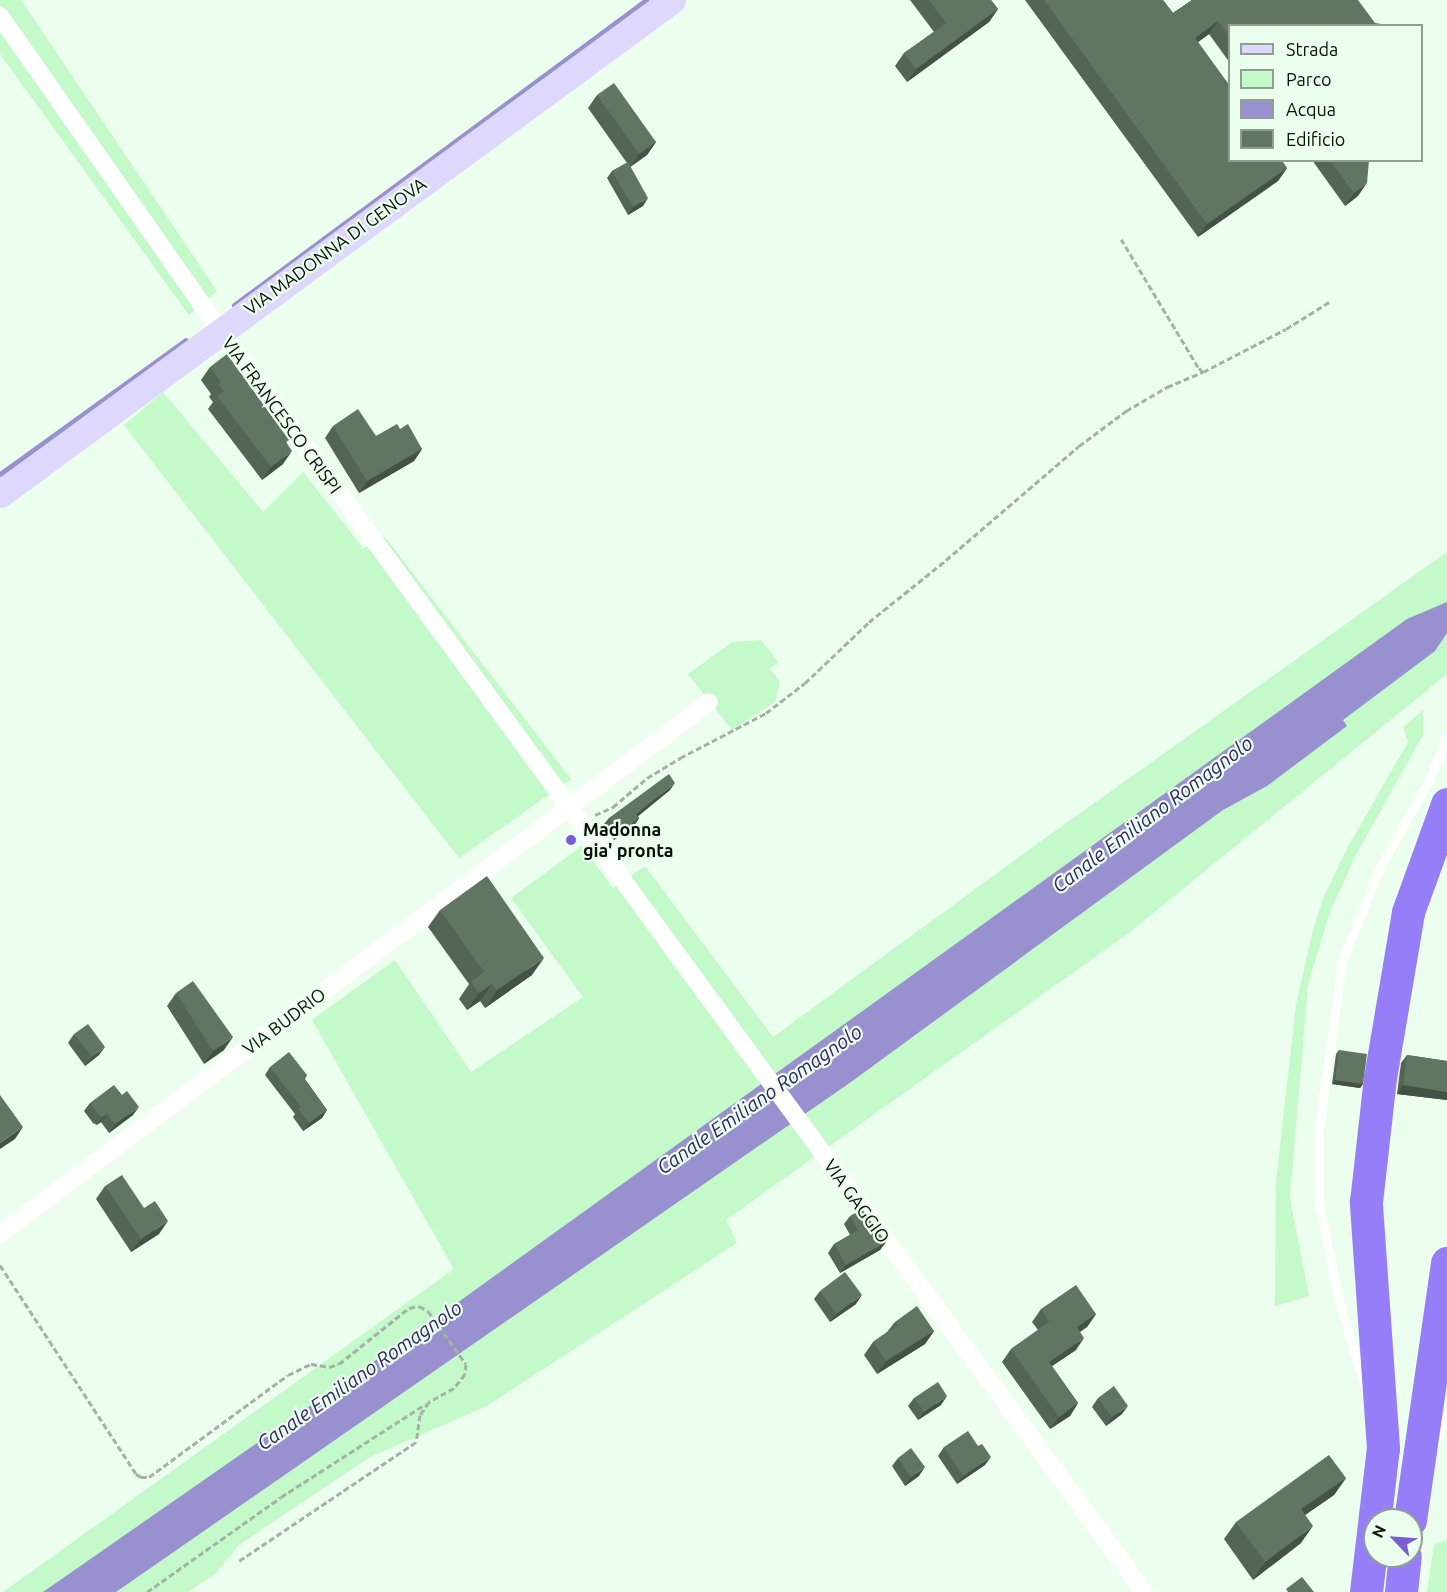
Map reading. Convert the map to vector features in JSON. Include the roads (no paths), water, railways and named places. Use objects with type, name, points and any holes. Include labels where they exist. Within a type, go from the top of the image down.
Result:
[{"type":"highway","points":[[1366,1592],[1383,1448],[1366,1202],[1380,1078],[1408,912],[1447,804]]},
{"type":"highway","points":[[1411,1508],[1447,1263]]},
{"type":"highway","points":[[1401,1592],[1404,1568]]},
{"type":"main road","name":"VIA MADONNA DI GENOVA","points":[[0,494],[220,330],[672,0]]},
{"type":"street","name":"VIA FRANCESCO CRISPI","points":[[0,16],[220,330],[572,813]]},
{"type":"street","name":"VIA BUDRIO","points":[[0,1234],[572,813],[709,702]]},
{"type":"street","name":"VIA GAGGIO","points":[[572,813],[1144,1592]]},
{"type":"lane","points":[[1366,1392],[1339,1301],[1319,1204],[1319,1127],[1342,961],[1380,865],[1429,780],[1447,738]]},
{"type":"lane","points":[[1370,1403],[1383,1448]]},
{"type":"lane","points":[[1414,1486],[1447,1415]]},
{"type":"water","name":"Canale Emiliano Romagnolo","points":[[1447,602],[1447,633],[1435,651],[1343,720],[1347,726],[1267,786],[1223,810],[851,1082],[116,1592],[43,1592],[425,1326],[1407,619]]},
{"type":"waterway","points":[[234,305],[646,0]]},
{"type":"waterway","points":[[0,474],[186,340]]},
{"type":"place","name":"Madonna gia' pronta","points":[[571,840]]}]
